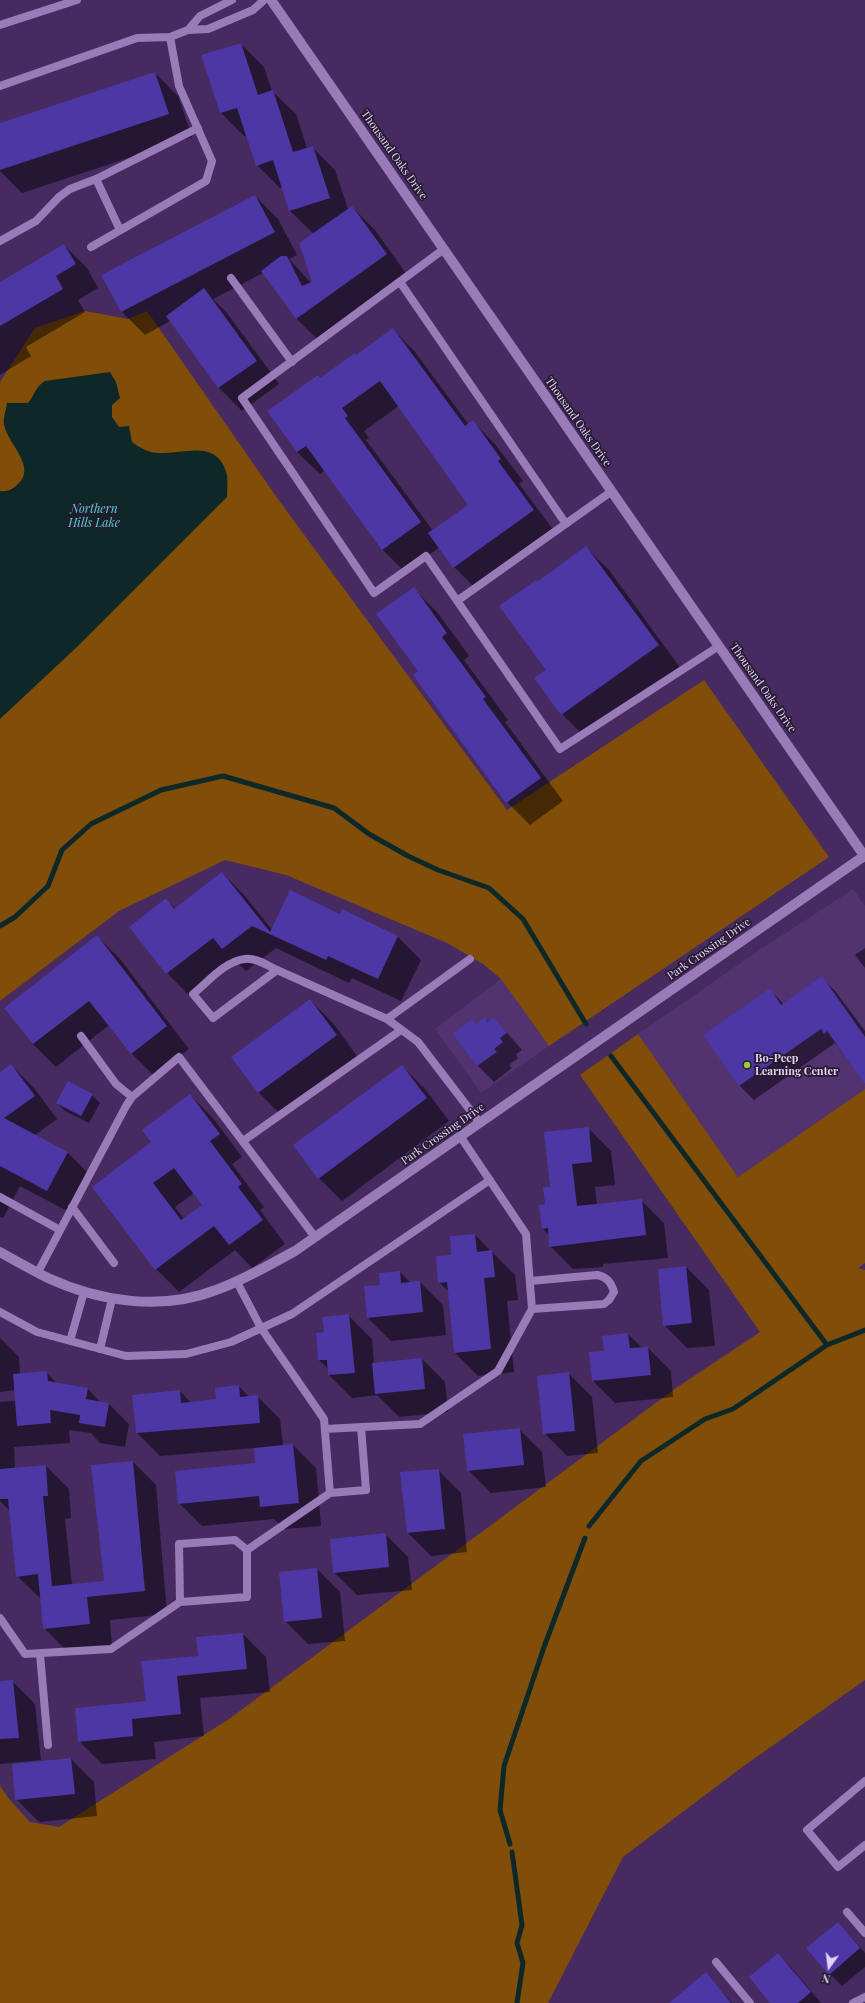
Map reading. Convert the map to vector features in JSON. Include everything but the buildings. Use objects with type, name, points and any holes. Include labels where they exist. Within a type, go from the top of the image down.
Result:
[{"type":"main road","name":"Thousand Oaks Drive","points":[[271,0],[865,857]]},
{"type":"main road","name":"Park Crossing Drive","points":[[0,1252],[38,1272],[84,1292],[112,1299],[150,1301],[172,1300],[215,1291],[237,1282],[295,1251],[865,857]]},
{"type":"lane","points":[[0,25],[77,0]]},
{"type":"lane","points":[[188,30],[200,16],[232,0]]},
{"type":"lane","points":[[0,86],[137,38],[170,37],[188,30],[208,29],[253,10],[264,0]]},
{"type":"lane","points":[[91,247],[206,181],[212,161],[179,86],[170,37]]},
{"type":"lane","points":[[0,241],[36,221],[59,197],[70,189],[96,179],[198,128]]},
{"type":"lane","points":[[96,179],[120,230]]},
{"type":"lane","points":[[444,249],[242,398],[374,593],[426,556],[560,749],[719,646]]},
{"type":"lane","points":[[230,278],[292,362]]},
{"type":"lane","points":[[400,282],[566,524]]},
{"type":"lane","points":[[457,601],[612,491]]},
{"type":"lane","points":[[277,970],[213,1018],[193,994],[230,964],[246,958],[260,962],[387,1019],[418,1042],[480,1123]]},
{"type":"lane","points":[[387,1019],[470,959]]},
{"type":"lane","points":[[243,1141],[401,1030]]},
{"type":"lane","points":[[81,1036],[116,1084],[132,1097]]},
{"type":"lane","points":[[38,1272],[132,1097],[179,1057],[315,1237]]},
{"type":"lane","points":[[325,1429],[420,1424],[498,1371],[532,1309],[526,1234],[460,1136]]},
{"type":"lane","points":[[0,1312],[37,1332],[126,1356],[186,1354],[232,1342],[292,1314],[490,1180]]},
{"type":"lane","points":[[0,1197],[60,1230]]},
{"type":"lane","points":[[72,1207],[114,1263]]},
{"type":"lane","points":[[530,1281],[597,1275],[605,1277],[612,1284],[614,1292],[610,1300],[604,1304],[532,1309]]},
{"type":"lane","points":[[237,1282],[261,1328],[324,1419],[330,1493]]},
{"type":"lane","points":[[70,1341],[84,1292]]},
{"type":"lane","points":[[100,1349],[112,1299]]},
{"type":"lane","points":[[247,1550],[330,1493],[366,1490],[361,1427]]},
{"type":"lane","points":[[180,1602],[179,1544],[235,1540],[247,1550]]},
{"type":"lane","points":[[0,1618],[25,1654],[111,1649],[180,1602],[247,1597],[247,1550]]},
{"type":"lane","points":[[40,1654],[48,1745]]},
{"type":"lane","points":[[865,1781],[807,1830],[838,1867],[865,1845]]},
{"type":"lane","points":[[847,1912],[865,1933]]},
{"type":"lane","points":[[716,1962],[750,2003]]},
{"type":"lane","points":[[853,2003],[865,1997]]},
{"type":"shaded area","points":[[85,311],[128,319],[147,311],[280,502],[507,810],[704,680],[829,857],[549,1046],[501,979],[483,964],[447,943],[286,875],[225,860],[119,911],[0,1001],[0,382],[35,328]]},
{"type":"shaded area","name":"Bo-Peep Learning Center","points":[[853,889],[865,906],[865,1089],[738,1177],[638,1034],[755,953]]},
{"type":"shaded area","points":[[501,979],[549,1046],[481,1093],[435,1029]]},
{"type":"shaded area","points":[[638,1034],[738,1177],[865,1089],[865,1263],[858,1268],[865,1270],[865,1680],[741,1768],[623,1857],[548,2003],[0,2003],[0,1786],[9,1799],[30,1822],[59,1827],[229,1719],[676,1388],[760,1332],[580,1075]]},
{"type":"water","name":"Northern Hills Lake","points":[[110,372],[116,382],[120,398],[112,405],[112,417],[119,427],[129,426],[132,442],[145,450],[155,453],[199,450],[216,456],[223,463],[227,475],[227,497],[78,646],[0,719],[0,491],[9,490],[15,487],[23,478],[24,471],[20,456],[4,425],[7,403],[28,403],[37,388],[45,381]]},
{"type":"waterway","points":[[0,926],[15,917],[48,886],[62,850],[91,824],[161,790],[223,776],[334,808],[369,834],[408,856],[438,870],[489,888],[523,919],[586,1024]]},
{"type":"waterway","points":[[611,1056],[827,1345]]},
{"type":"waterway","points":[[589,1526],[641,1461],[705,1419],[733,1409],[827,1345],[865,1330]]},
{"type":"waterway","points":[[510,1844],[500,1810],[504,1766],[544,1647],[585,1538]]},
{"type":"waterway","points":[[512,1852],[522,1925],[517,1943],[523,1963],[517,2003]]},
{"type":"place","name":"Bo-Peep Learning Center","points":[[747,1065]]}]
